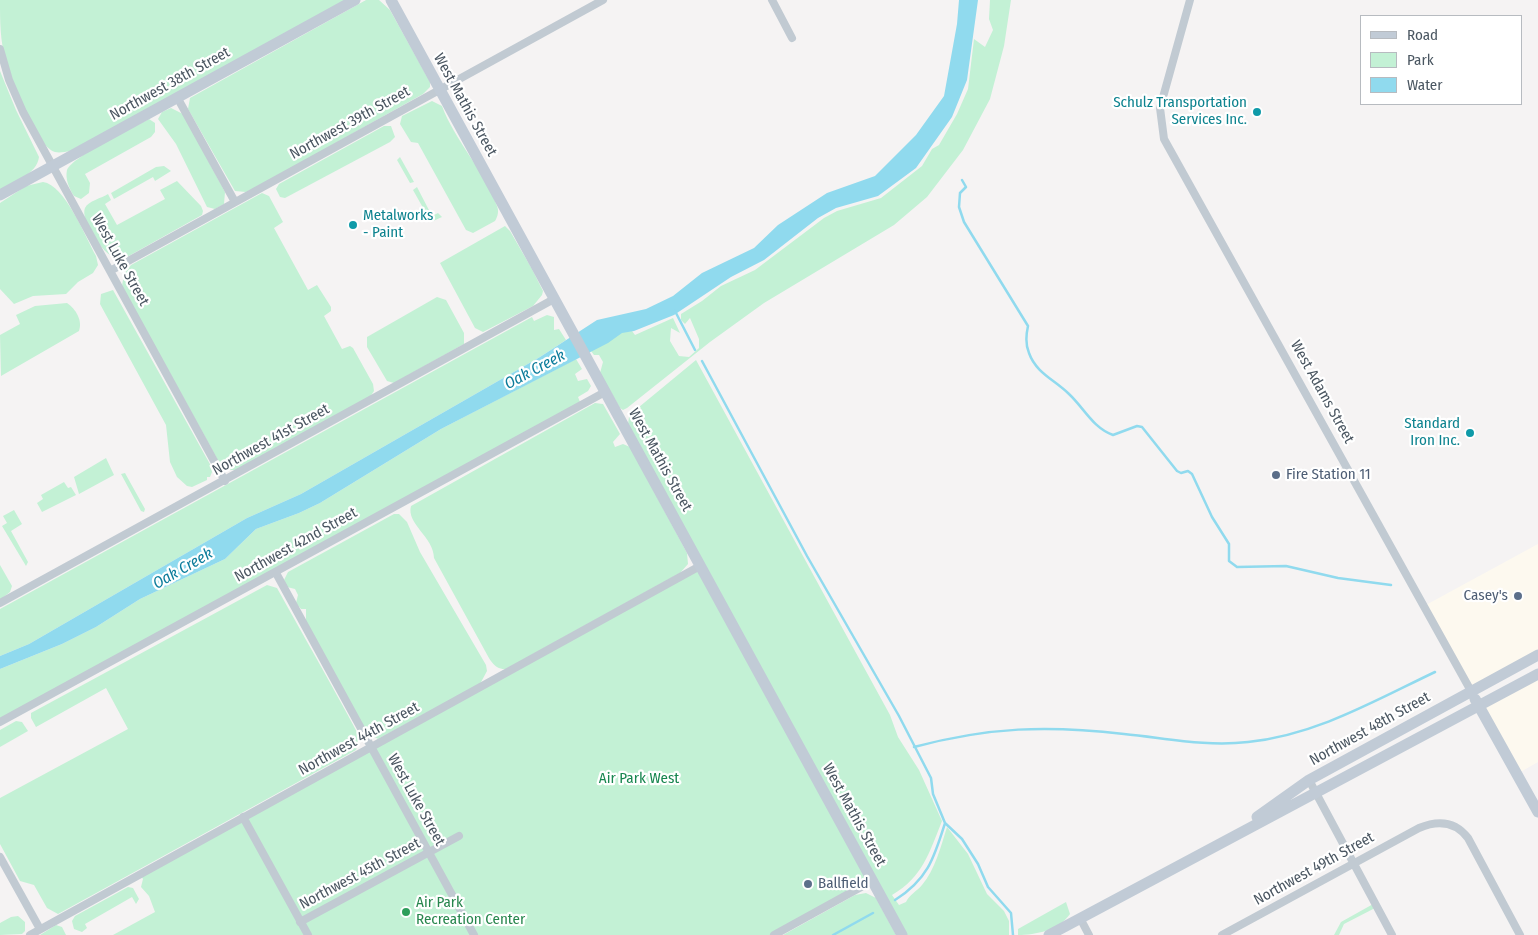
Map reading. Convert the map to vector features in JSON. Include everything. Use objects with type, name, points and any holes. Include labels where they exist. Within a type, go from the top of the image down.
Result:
[{"type":"street","name":"Northwest 38th Street","points":[[0,195],[355,0]]},
{"type":"street","name":"West Mathis Street","points":[[391,0],[902,935]]},
{"type":"street","name":"Northwest 39th Street","points":[[110,271],[603,0]]},
{"type":"street","points":[[772,0],[792,38]]},
{"type":"street","name":"West Adams Street","points":[[1190,0],[1160,108],[1164,139],[1538,812]]},
{"type":"street","name":"West Luke Street","points":[[0,49],[14,93],[225,481]]},
{"type":"street","points":[[177,97],[235,202]]},
{"type":"street","name":"Northwest 41st Street","points":[[0,604],[554,299]]},
{"type":"street","name":"Northwest 42nd Street","points":[[0,722],[605,392]]},
{"type":"street","name":"Northwest 44th Street","points":[[30,935],[700,566]]},
{"type":"street","name":"West Luke Street","points":[[276,573],[474,935]]},
{"type":"street","name":"Northwest 48th Street","points":[[1223,840],[1309,780],[1538,655]]},
{"type":"street","name":"Northwest 48th Street","points":[[1049,935],[1223,840],[1316,793],[1538,674]]},
{"type":"street","points":[[1309,780],[1392,935]]},
{"type":"street","points":[[243,818],[308,935]]},
{"type":"street","name":"Northwest 49th Street","points":[[1222,935],[1419,828],[1431,823],[1442,822],[1454,826],[1463,832],[1520,935]]},
{"type":"street","name":"Northwest 45th Street","points":[[300,922],[459,836]]},
{"type":"street","points":[[0,857],[40,929]]},
{"type":"street","points":[[774,935],[872,880]]},
{"type":"street","points":[[1080,918],[1089,935]]},
{"type":"shaded area","points":[[1538,544],[1538,655],[1471,691],[1424,606]]},
{"type":"shaded area","points":[[1538,674],[1538,762],[1517,774],[1479,706]]},
{"type":"green space","points":[[0,0],[347,0],[70,151],[55,152],[40,138],[32,126],[13,83],[3,46]]},
{"type":"green space","points":[[366,0],[379,0],[390,10],[430,82],[430,87],[423,94],[261,185],[246,192],[235,191],[188,109],[190,98]]},
{"type":"green space","points":[[990,0],[1011,0],[1004,46],[990,99],[963,150],[927,197],[894,225],[764,303],[710,342],[627,408],[623,410],[620,408],[600,373],[603,362],[599,355],[594,355],[591,351],[622,332],[632,331],[635,335],[673,318],[680,333],[671,328],[670,341],[679,356],[689,357],[699,348],[699,339],[690,318],[685,324],[681,320],[681,314],[721,286],[755,270],[824,218],[837,211],[881,198],[922,166],[932,149],[939,145],[957,114],[968,89],[974,39],[985,47],[993,30],[989,19]]},
{"type":"green space","points":[[0,71],[16,110],[39,157],[34,168],[29,173],[0,190]]},
{"type":"green space","points":[[432,101],[442,106],[454,131],[492,193],[498,208],[495,221],[473,233],[466,230],[418,143],[411,142],[400,124],[402,116]]},
{"type":"green space","points":[[171,108],[183,114],[225,192],[224,204],[215,209],[207,207],[176,144],[158,119],[162,112]]},
{"type":"green space","points":[[149,119],[155,123],[155,132],[151,137],[85,174],[90,183],[89,193],[81,199],[74,196],[69,187],[67,176],[67,170],[72,164],[91,150]]},
{"type":"green space","points":[[384,126],[391,126],[395,137],[390,142],[285,198],[280,197],[276,189],[279,184]]},
{"type":"green space","points":[[400,157],[414,182],[410,183],[397,160]]},
{"type":"green space","points":[[164,166],[171,171],[155,181],[153,177],[114,199],[111,193],[156,167]]},
{"type":"green space","points":[[177,181],[201,206],[202,215],[127,257],[114,257],[107,253],[97,242],[88,227],[84,213],[85,208],[92,202],[108,194],[111,200],[105,204],[117,225],[165,199],[160,190]]},
{"type":"green space","points":[[43,182],[51,185],[67,201],[96,256],[98,265],[93,273],[78,282],[66,294],[33,296],[14,304],[0,289],[0,203],[26,186]]},
{"type":"green space","points":[[417,187],[432,216],[438,213],[442,217],[431,222],[413,190]]},
{"type":"green space","points":[[262,193],[269,196],[283,222],[274,228],[308,290],[317,285],[331,307],[331,311],[324,316],[342,349],[350,346],[353,348],[373,384],[374,391],[370,397],[237,470],[226,470],[221,466],[122,286],[124,274],[131,265]]},
{"type":"green space","points":[[505,226],[510,231],[543,291],[533,306],[483,332],[475,328],[440,263]]},
{"type":"green space","points":[[113,290],[211,466],[212,472],[210,477],[192,487],[187,486],[177,477],[170,462],[166,425],[100,304],[101,294]]},
{"type":"green space","points":[[437,297],[446,300],[464,333],[464,344],[394,383],[387,381],[367,347],[367,337]]},
{"type":"green space","points":[[67,303],[78,316],[80,323],[79,331],[1,376],[0,335],[20,324],[16,315],[35,306]]},
{"type":"green space","points":[[547,315],[554,317],[554,330],[559,329],[566,340],[540,357],[301,494],[247,518],[29,644],[0,656],[0,609],[532,317],[534,321]]},
{"type":"green space","points":[[576,359],[582,369],[575,374],[578,381],[587,379],[591,386],[588,391],[578,397],[580,402],[0,720],[0,669],[62,644],[96,627],[140,599],[225,559],[256,529],[320,503],[441,429]]},
{"type":"green space","points":[[696,360],[890,715],[898,737],[919,770],[942,821],[929,854],[918,872],[903,888],[892,895],[899,905],[906,902],[927,879],[940,850],[947,827],[968,854],[987,894],[1004,911],[1009,921],[1009,935],[907,935],[628,424],[629,417],[633,412]]},
{"type":"green space","points":[[595,403],[603,404],[620,434],[613,442],[615,447],[623,444],[630,447],[687,553],[688,564],[680,573],[506,669],[498,668],[492,663],[434,558],[430,544],[412,519],[411,506]]},
{"type":"green space","points":[[106,458],[114,475],[79,494],[74,477]]},
{"type":"green space","points":[[125,473],[145,509],[144,512],[141,511],[121,474]]},
{"type":"green space","points":[[64,482],[68,488],[71,487],[76,495],[42,512],[37,503],[43,499],[41,495]]},
{"type":"green space","points":[[14,510],[22,524],[11,531],[28,562],[26,566],[2,526],[7,523],[3,516]]},
{"type":"green space","points":[[394,514],[399,514],[407,522],[420,552],[486,665],[487,671],[480,684],[378,739],[365,731],[306,623],[306,609],[301,609],[296,603],[298,595],[295,589],[287,587],[284,580],[288,572]]},
{"type":"green space","points":[[0,565],[12,586],[10,592],[0,600]]},
{"type":"green space","name":"Air Park West","points":[[700,566],[872,881],[774,935],[113,935],[155,912],[149,896],[141,887],[143,879],[140,874]]},
{"type":"green space","points":[[267,585],[277,588],[358,734],[359,739],[356,750],[58,914],[47,908],[34,885],[20,881],[0,844],[0,798],[128,729],[106,688],[36,727],[31,718],[31,713]]},
{"type":"green space","points":[[16,721],[22,722],[28,731],[0,747],[0,730]]},
{"type":"green space","points":[[128,887],[133,888],[139,899],[136,904],[132,897],[85,924],[87,928],[82,932],[74,929],[72,921],[75,916]]},
{"type":"green space","points":[[866,893],[876,898],[896,935],[783,935],[855,895]]},
{"type":"green space","points":[[1066,902],[1070,914],[1060,924],[1039,933],[1018,935],[1018,929]]},
{"type":"green space","points":[[1375,903],[1377,907],[1344,924],[1339,935],[1334,935],[1341,922]]},
{"type":"green space","points":[[18,916],[25,922],[25,931],[22,934],[0,935],[0,923],[11,917]]},
{"type":"green space","points":[[56,925],[62,927],[66,935],[40,935]]},
{"type":"water","name":"Oak Creek","points":[[959,0],[978,0],[967,80],[952,117],[916,168],[878,196],[836,208],[818,218],[764,260],[731,277],[674,315],[634,331],[622,333],[608,343],[441,429],[320,503],[256,529],[225,559],[140,599],[96,627],[62,644],[0,669],[0,656],[29,644],[247,518],[301,494],[540,357],[597,320],[646,309],[673,296],[702,273],[754,248],[778,225],[827,193],[875,176],[916,135],[944,96],[957,24]]},
{"type":"waterway","points":[[962,180],[966,187],[960,193],[959,207],[964,222],[1028,326],[1027,346],[1036,366],[1064,389],[1100,428],[1113,435],[1137,426],[1142,427],[1177,471],[1181,473],[1188,471],[1192,474],[1212,517],[1229,544],[1229,561],[1237,567],[1286,566],[1338,578],[1391,585]]},
{"type":"waterway","points":[[675,311],[695,350]]},
{"type":"waterway","points":[[702,361],[807,556],[899,716],[931,778],[933,794],[945,823],[962,839],[978,864],[988,887],[1011,913],[1013,935]]},
{"type":"waterway","points":[[914,747],[968,735],[1043,729],[1096,731],[1201,743],[1248,742],[1273,738],[1321,724],[1367,705],[1435,672]]},
{"type":"waterway","points":[[895,900],[915,884],[928,867],[945,823]]},
{"type":"waterway","points":[[833,935],[873,913]]},
{"type":"place","name":"Schulz Transportation Services Inc.","points":[[1257,112]]},
{"type":"place","name":"Metalworks - Paint","points":[[353,225]]},
{"type":"place","name":"Standard Iron Inc.","points":[[1470,433]]},
{"type":"place","name":"Fire Station 11","points":[[1276,475]]},
{"type":"place","name":"Casey's","points":[[1518,596]]},
{"type":"place","name":"Ballfield","points":[[808,884]]},
{"type":"place","name":"Air Park Recreation Center","points":[[406,912]]}]
